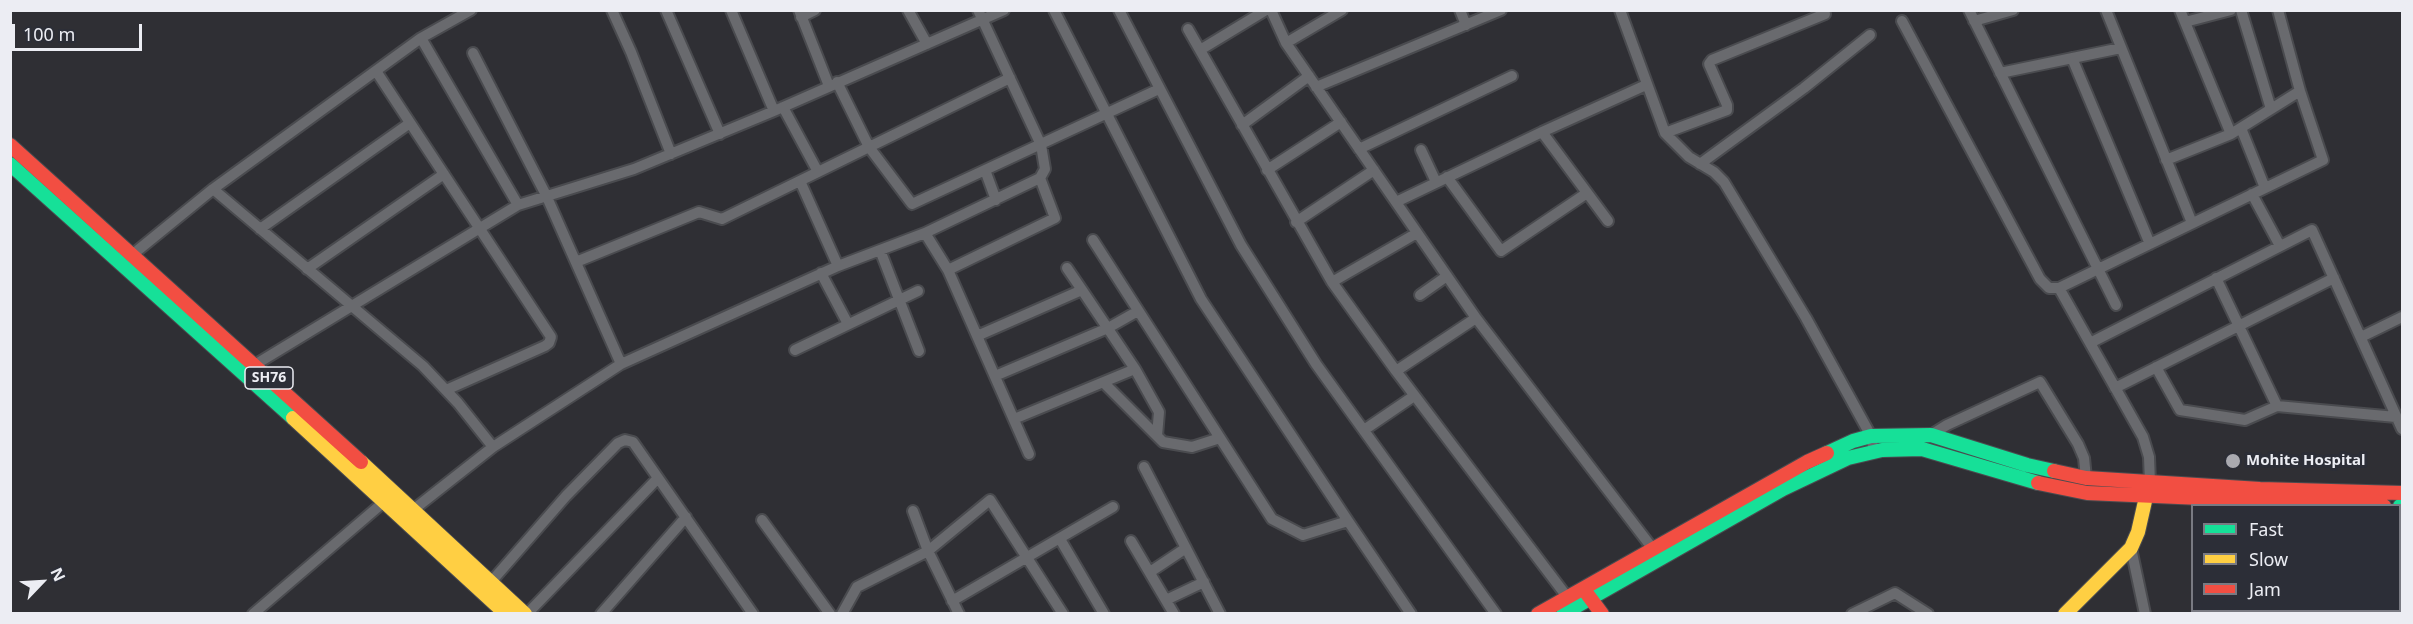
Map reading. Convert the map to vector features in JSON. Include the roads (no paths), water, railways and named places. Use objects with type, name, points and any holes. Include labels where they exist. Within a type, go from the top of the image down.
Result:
[{"type":"main road","name":"SH76","points":[[10,145],[132,255],[385,501],[506,614]]},
{"type":"main road","name":"SH76","points":[[10,164],[413,510],[526,614]]},
{"type":"main road","points":[[1538,614],[1568,606],[1653,549],[1807,462],[1838,447],[1871,436],[1930,435],[2027,465],[2198,502],[2305,504]]},
{"type":"main road","points":[[1587,593],[1783,489],[1840,462],[1874,451],[1922,449],[2037,483],[2071,490],[2403,493]]},
{"type":"main road","points":[[2065,614],[2131,548],[2138,532],[2148,490]]},
{"type":"main road","points":[[1587,593],[1602,614]]},
{"type":"street","points":[[132,255],[213,189],[421,38],[471,10]]},
{"type":"street","points":[[612,10],[671,154]]},
{"type":"street","points":[[666,10],[720,134]]},
{"type":"street","points":[[731,10],[778,109],[818,172]]},
{"type":"street","points":[[815,10],[800,14],[833,84],[869,147],[912,204],[1159,89]]},
{"type":"street","points":[[908,10],[927,44]]},
{"type":"street","points":[[249,369],[350,305],[518,205],[634,169],[927,44],[980,15],[1004,10]]},
{"type":"street","points":[[1054,10],[1201,299],[1411,614]]},
{"type":"street","points":[[1119,10],[1241,245],[1316,363],[1496,614]]},
{"type":"street","points":[[1200,50],[1268,10],[1286,43],[1476,318],[1653,549]]},
{"type":"street","points":[[1286,43],[1342,10]]},
{"type":"street","points":[[1460,10],[1466,25]]},
{"type":"street","points":[[1316,87],[1501,10]]},
{"type":"street","points":[[1620,10],[1665,133],[1678,148],[1714,172],[1724,182],[1806,318],[1871,436],[1874,451]]},
{"type":"street","points":[[1969,10],[2116,305]]},
{"type":"street","points":[[1974,21],[2013,10]]},
{"type":"street","points":[[2106,10],[2192,223]]},
{"type":"street","points":[[2180,10],[2231,134]]},
{"type":"street","points":[[2185,22],[2231,10]]},
{"type":"street","points":[[2241,10],[2271,109]]},
{"type":"street","points":[[1902,21],[2040,279],[2049,288],[2059,288],[2323,160],[2300,91],[2278,10]]},
{"type":"street","points":[[1665,133],[1727,110],[1727,105],[1708,64],[1712,60],[1825,14]]},
{"type":"street","points":[[413,510],[494,447],[621,363],[821,273],[925,233],[1040,178],[1045,169],[1041,145],[980,15]]},
{"type":"street","points":[[1188,29],[1332,282],[1568,606]]},
{"type":"street","points":[[1700,164],[1804,88],[1870,35]]},
{"type":"street","points":[[421,38],[518,205]]},
{"type":"street","points":[[2000,73],[2121,48]]},
{"type":"street","points":[[473,53],[546,195],[621,363]]},
{"type":"street","points":[[2072,58],[2150,244]]},
{"type":"street","points":[[376,71],[550,338],[549,343],[446,390]]},
{"type":"street","points":[[1242,125],[1309,76]]},
{"type":"street","points":[[1359,149],[1512,76]]},
{"type":"street","points":[[576,262],[699,212],[722,219],[1010,78]]},
{"type":"street","points":[[1396,202],[1646,85]]},
{"type":"street","points":[[2166,160],[2231,134],[2300,91]]},
{"type":"street","points":[[1267,170],[1341,122]]},
{"type":"street","points":[[260,229],[410,123]]},
{"type":"street","points":[[2241,128],[2265,188]]},
{"type":"street","points":[[1542,132],[1608,221]]},
{"type":"street","points":[[1421,150],[1436,182]]},
{"type":"street","points":[[985,170],[996,200]]},
{"type":"street","points":[[1296,222],[1374,170]]},
{"type":"street","points":[[307,269],[444,174]]},
{"type":"street","points":[[1447,177],[1501,251],[1587,193]]},
{"type":"street","points":[[948,270],[1055,218],[1040,178]]},
{"type":"street","points":[[800,181],[838,266]]},
{"type":"street","points":[[213,189],[423,366],[494,447]]},
{"type":"street","points":[[2252,194],[2280,246]]},
{"type":"street","points":[[2090,343],[2312,230],[2403,429]]},
{"type":"street","points":[[925,233],[948,270],[1029,454]]},
{"type":"street","points":[[1332,282],[1417,233]]},
{"type":"street","points":[[1093,240],[1272,519],[1303,535],[1348,521]]},
{"type":"street","points":[[880,250],[919,351]]},
{"type":"street","points":[[1067,267],[1135,369],[1159,412],[1157,436]]},
{"type":"street","points":[[821,273],[848,324]]},
{"type":"street","points":[[1420,295],[1447,276]]},
{"type":"street","points":[[2115,388],[2334,278]]},
{"type":"street","points":[[2216,279],[2277,406]]},
{"type":"street","points":[[2059,288],[2147,446],[2148,490]]},
{"type":"street","points":[[977,336],[1082,290]]},
{"type":"street","points":[[795,350],[918,291]]},
{"type":"street","points":[[995,376],[1108,328],[1138,311]]},
{"type":"street","points":[[2361,337],[2403,317]]},
{"type":"street","points":[[1396,371],[1476,318]]},
{"type":"street","points":[[2156,367],[2180,410],[2245,420],[2277,406],[2396,417]]},
{"type":"street","points":[[1014,419],[1135,369]]},
{"type":"street","points":[[1930,435],[2040,382],[2078,444],[2084,458],[2086,478]]},
{"type":"street","points":[[1104,383],[1163,442],[1192,447],[1220,438]]},
{"type":"street","points":[[1364,430],[1414,396]]},
{"type":"street","points":[[491,582],[566,496],[618,443],[625,440],[633,442],[753,614]]},
{"type":"street","points":[[1144,467],[1220,614]]},
{"type":"street","points":[[526,614],[658,478]]},
{"type":"street","points":[[842,614],[857,587],[928,551],[990,500],[1063,614]]},
{"type":"street","points":[[253,614],[385,501]]},
{"type":"street","points":[[952,602],[1113,507]]},
{"type":"street","points":[[914,511],[928,551],[959,614]]},
{"type":"street","points":[[601,614],[686,517]]},
{"type":"street","points":[[762,520],[830,614]]},
{"type":"street","points":[[1060,539],[1104,614]]},
{"type":"street","points":[[1131,541],[1166,600],[1171,613]]},
{"type":"street","points":[[1150,572],[1186,548]]},
{"type":"street","points":[[2131,548],[2145,614]]},
{"type":"street","points":[[1166,600],[1204,582]]},
{"type":"street","points":[[1852,614],[1895,593],[1928,614]]},
{"type":"place","name":"Mohite Hospital","points":[[2233,461]]}]
